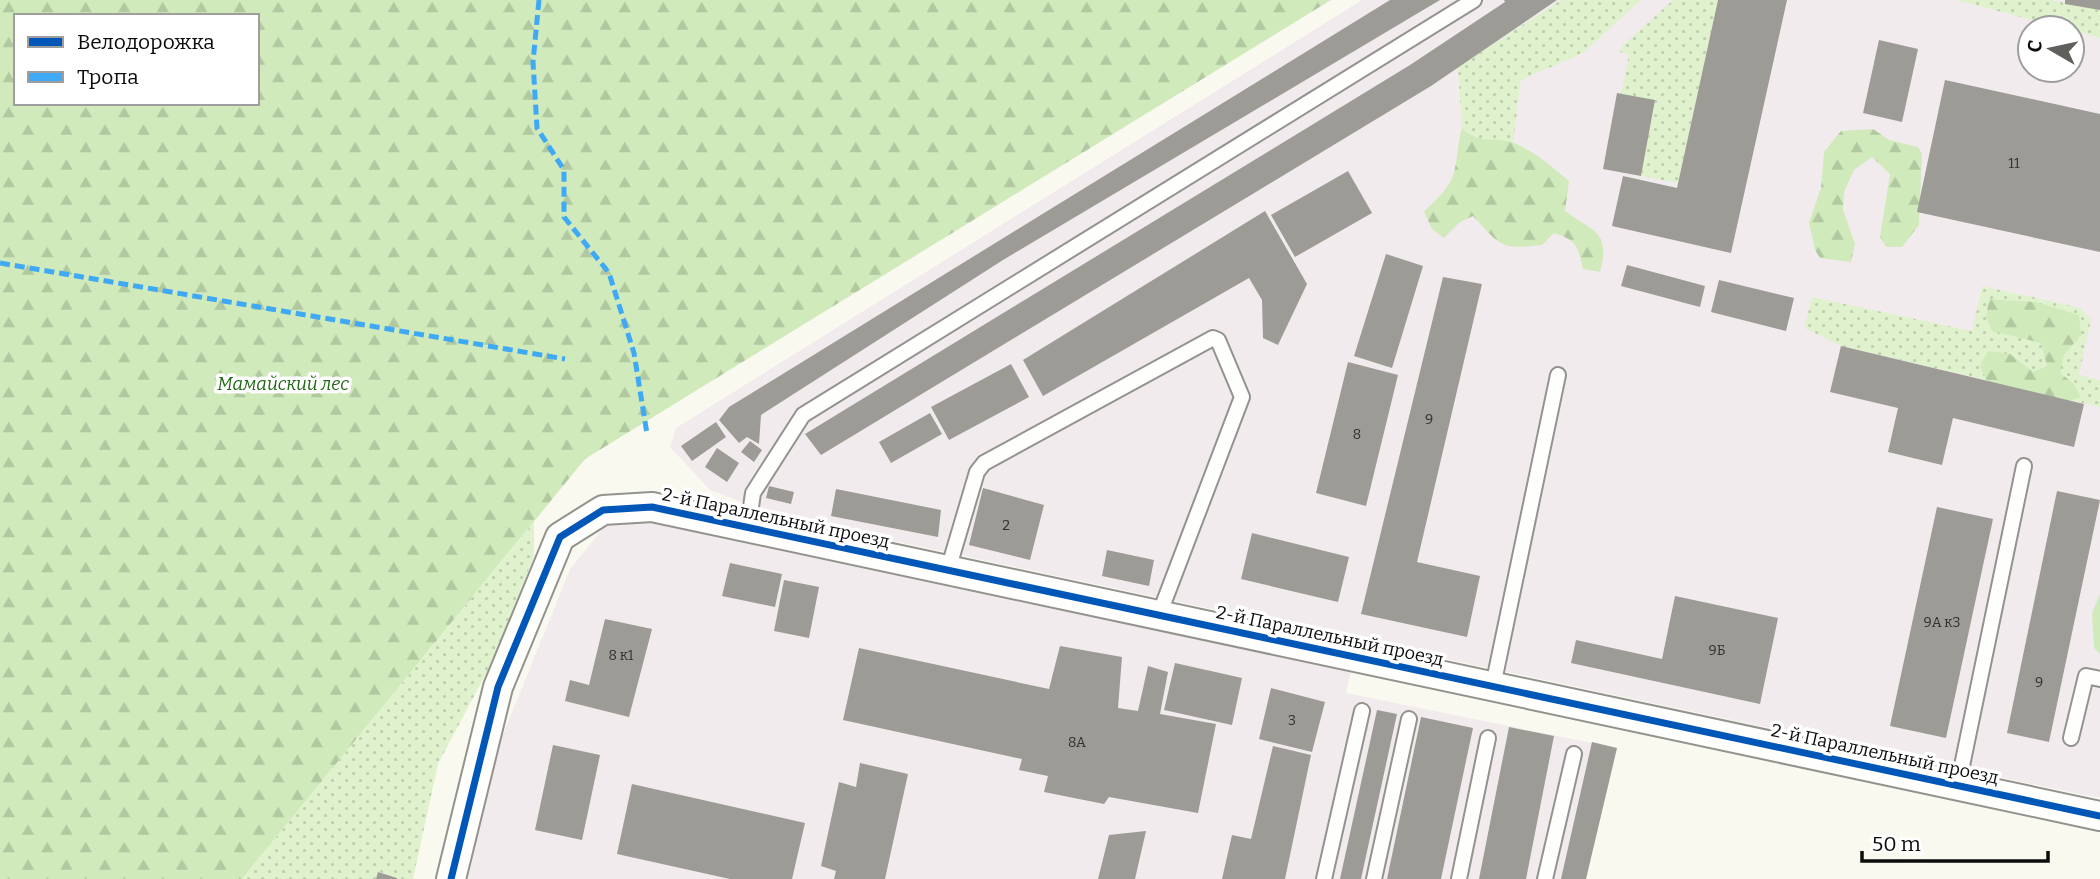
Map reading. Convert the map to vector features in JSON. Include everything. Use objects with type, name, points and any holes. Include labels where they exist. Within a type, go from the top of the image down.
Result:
[{"type":"street","name":"2-й Параллельный проезд","points":[[451,879],[498,687],[560,537],[603,510],[652,507],[2100,816]]},
{"type":"lane","points":[[748,528],[753,493],[803,415],[1474,0]]},
{"type":"lane","points":[[948,570],[977,472],[984,463],[1213,338],[1218,340],[1242,397],[1159,615]]},
{"type":"lane","points":[[1493,686],[1558,375]]},
{"type":"lane","points":[[1958,785],[2024,466]]},
{"type":"lane","points":[[2071,738],[2086,676],[2100,679]]},
{"type":"lane","points":[[1324,879],[1362,711]]},
{"type":"lane","points":[[1374,879],[1409,719]]},
{"type":"lane","points":[[1460,879],[1488,738]]},
{"type":"lane","points":[[1545,879],[1574,754]]},
{"type":"shaded area","points":[[1362,0],[2100,0],[2100,797],[781,517],[710,490],[670,447],[676,428]]},
{"type":"shaded area","points":[[642,520],[1351,670],[1346,693],[1617,748],[1586,879],[468,879],[498,747],[570,569],[609,521]]},
{"type":"green space","name":"Мамайский лес","points":[[0,0],[1331,0],[585,459],[242,879],[0,879]]},
{"type":"green space","points":[[1561,0],[1641,0],[1583,53],[1521,80],[1513,143],[1472,137],[1462,128],[1458,67]]},
{"type":"green space","points":[[1673,0],[1718,0],[1678,183],[1641,176],[1655,101],[1621,94],[1629,55],[1620,52],[1623,45]]},
{"type":"green space","points":[[1956,0],[2051,0],[2100,10],[2100,38],[2086,34],[2086,14],[2016,16]]},
{"type":"green space","points":[[1462,128],[1474,137],[1507,141],[1521,146],[1569,181],[1565,211],[1598,234],[1603,249],[1600,272],[1583,269],[1575,245],[1568,238],[1554,233],[1542,245],[1517,247],[1496,240],[1473,216],[1460,222],[1444,238],[1432,229],[1424,212],[1451,181]]},
{"type":"green space","points":[[1873,129],[1889,140],[1918,147],[1922,154],[1919,225],[1902,247],[1886,247],[1880,237],[1890,174],[1872,157],[1854,170],[1844,192],[1843,210],[1855,244],[1851,262],[1820,258],[1815,250],[1809,223],[1821,188],[1824,152],[1841,131]]},
{"type":"green space","points":[[1982,286],[2081,308],[2091,320],[2079,375],[2100,380],[2100,407],[1841,346],[1804,328],[1812,297],[1972,331]]},
{"type":"green space","points":[[1989,299],[2035,302],[2079,315],[2081,335],[2064,355],[2060,373],[2074,384],[2081,397],[2038,411],[1991,391],[1980,366],[1988,351],[2010,354],[2033,372],[2047,366],[2041,343],[1992,331],[1986,317]]},
{"type":"green space","points":[[534,522],[534,556],[490,666],[438,764],[413,879],[399,879],[379,872],[376,879],[242,879]]},
{"type":"green space","points":[[2100,594],[2100,654],[2094,648],[2092,613]]},
{"type":"building","points":[[1390,0],[1440,0],[1003,260],[761,415],[759,444],[747,437],[739,443],[719,420],[729,407]]},
{"type":"building","points":[[1504,0],[1557,0],[1431,86],[821,455],[805,434],[1410,65],[1505,2]]},
{"type":"building","points":[[1718,0],[1787,0],[1731,253],[1612,226],[1623,176],[1677,188]]},
{"type":"building","points":[[2065,0],[2100,0],[2100,10],[2065,4]]},
{"type":"building","points":[[1879,40],[1918,49],[1902,122],[1863,113]]},
{"type":"building","points":[[1945,80],[2100,114],[2100,252],[1917,212]]},
{"type":"building","points":[[1617,93],[1655,100],[1641,176],[1603,169]]},
{"type":"building","points":[[1348,171],[1372,213],[1295,257],[1271,215]]},
{"type":"building","points":[[1265,211],[1307,284],[1278,345],[1263,338],[1262,300],[1249,278],[1043,396],[1023,360]]},
{"type":"building","points":[[1386,254],[1423,266],[1392,368],[1354,356]]},
{"type":"building","points":[[1627,265],[1705,286],[1700,307],[1621,286]]},
{"type":"building","points":[[1443,277],[1482,284],[1417,562],[1480,576],[1467,637],[1361,614]]},
{"type":"building","points":[[1719,280],[1794,298],[1786,331],[1711,312]]},
{"type":"building","points":[[1841,346],[2084,404],[2074,447],[1953,418],[1942,465],[1888,452],[1898,408],[1830,392]]},
{"type":"building","points":[[1348,362],[1398,375],[1366,506],[1316,493]]},
{"type":"building","points":[[1011,364],[1029,397],[949,440],[931,407]]},
{"type":"building","points":[[930,413],[942,434],[891,463],[879,442]]},
{"type":"building","points":[[716,422],[726,437],[692,461],[681,446]]},
{"type":"building","points":[[750,441],[762,450],[754,462],[741,452]]},
{"type":"building","points":[[717,448],[739,463],[727,482],[705,467]]},
{"type":"building","points":[[769,486],[794,492],[791,504],[766,498]]},
{"type":"building","points":[[983,488],[1044,505],[1030,560],[969,545]]},
{"type":"building","points":[[836,489],[941,510],[938,537],[831,516]]},
{"type":"building","points":[[2057,491],[2100,500],[2049,742],[2007,733]]},
{"type":"building","points":[[1937,507],[1993,519],[1946,738],[1890,726]]},
{"type":"building","points":[[1252,533],[1349,557],[1338,602],[1241,579]]},
{"type":"building","points":[[1107,550],[1154,560],[1149,586],[1102,576]]},
{"type":"building","points":[[730,563],[782,574],[775,607],[722,596]]},
{"type":"building","points":[[784,580],[819,587],[809,638],[774,631]]},
{"type":"building","points":[[1675,596],[1778,618],[1760,704],[1571,663],[1576,640],[1662,659]]},
{"type":"building","points":[[605,619],[652,629],[629,717],[565,701],[570,680],[589,685]]},
{"type":"building","points":[[1060,646],[1122,657],[1118,708],[1138,711],[1148,666],[1168,672],[1160,714],[1216,724],[1198,813],[1109,797],[1104,804],[1044,792],[1048,776],[1019,770],[1022,759],[843,720],[859,648],[1049,689]]},
{"type":"building","points":[[1175,663],[1242,678],[1232,725],[1164,710]]},
{"type":"building","points":[[1271,688],[1325,702],[1312,752],[1259,739]]},
{"type":"building","points":[[1377,710],[1397,714],[1361,879],[1340,879]]},
{"type":"building","points":[[1421,717],[1473,728],[1441,879],[1387,879]]},
{"type":"building","points":[[1509,727],[1554,736],[1526,879],[1479,879]]},
{"type":"building","points":[[1592,742],[1617,748],[1586,879],[1561,879]]},
{"type":"building","points":[[553,745],[600,755],[582,840],[535,830]]},
{"type":"building","points":[[1273,746],[1311,755],[1285,879],[1222,879],[1232,835],[1251,839]]},
{"type":"building","points":[[860,763],[908,774],[885,879],[834,879],[836,871],[821,866],[839,782],[856,787]]},
{"type":"building","points":[[632,784],[805,823],[792,879],[730,879],[617,854]]},
{"type":"building","points":[[1146,831],[1135,879],[1098,879],[1109,835]]},
{"type":"building","points":[[378,872],[397,878],[397,879],[376,879]]},
{"type":"marked path","points":[[539,0],[533,62],[537,128],[564,170],[564,217],[609,273],[634,353],[647,434]]},
{"type":"marked path","points":[[0,263],[565,359]]},
{"type":"cycle path","points":[[451,879],[498,687],[560,537],[603,510],[652,507],[2100,816]]}]
